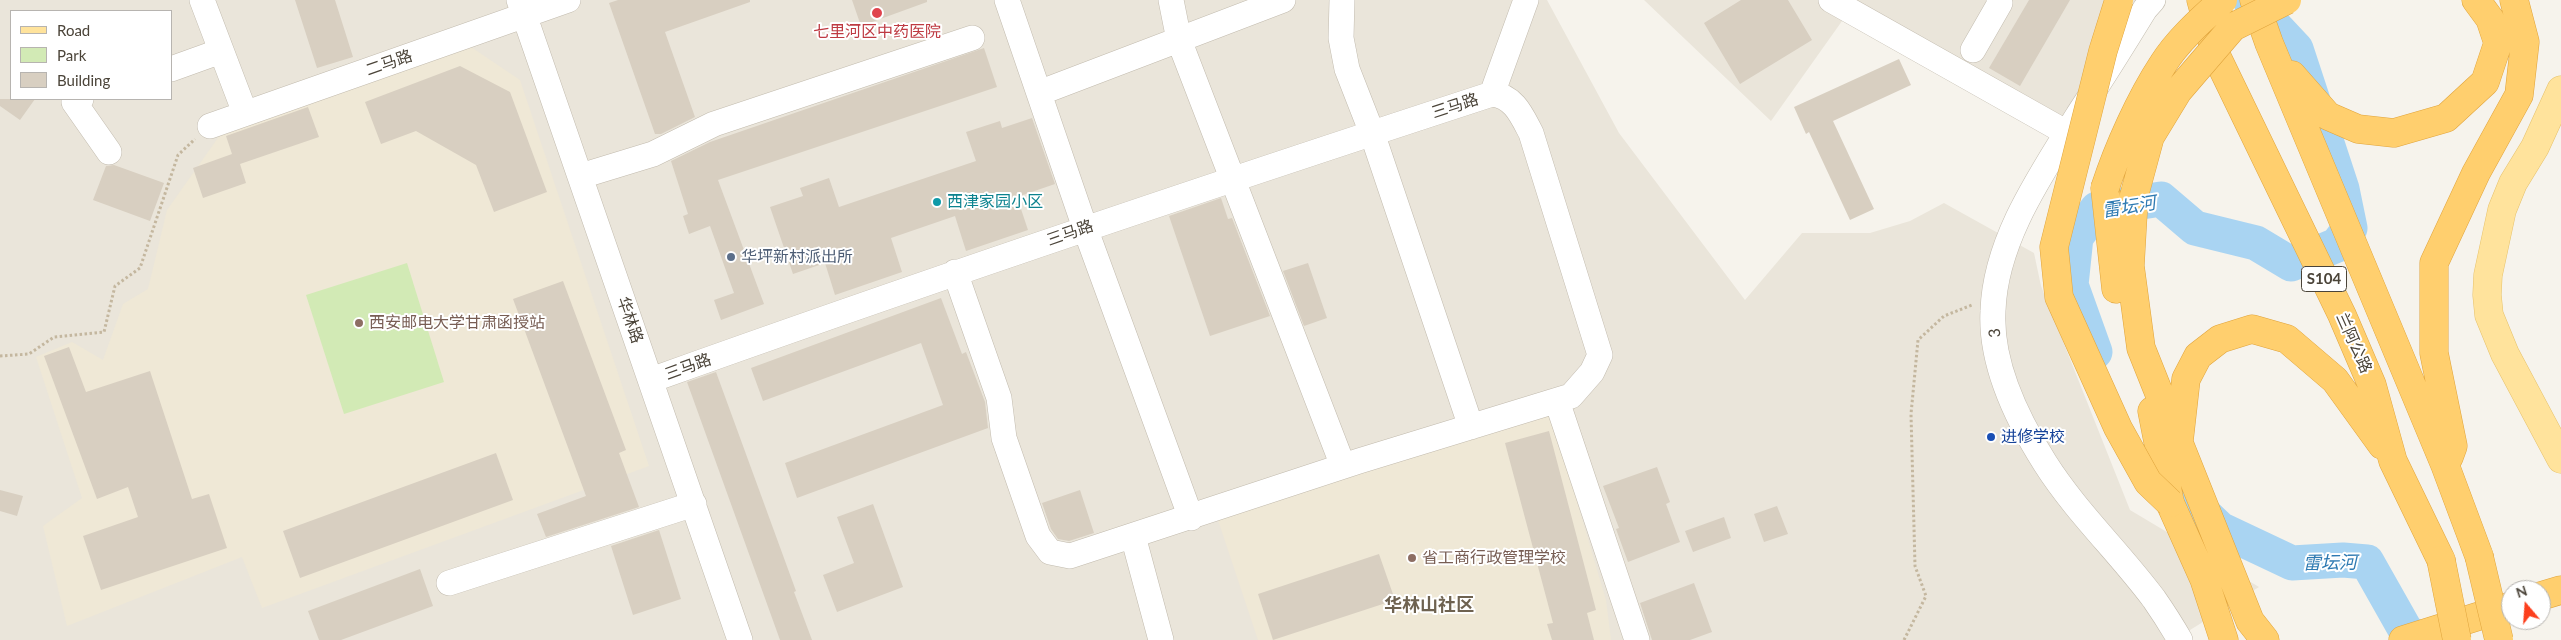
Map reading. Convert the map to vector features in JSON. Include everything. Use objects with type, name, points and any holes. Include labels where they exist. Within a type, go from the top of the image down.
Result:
[{"type":"highway","points":[[2119,0],[2100,60],[2054,247],[2059,297],[2122,436],[2148,482],[2170,503]]},
{"type":"highway","name":"兰阿公路","points":[[2202,0],[2216,55],[2342,315],[2372,385],[2393,461],[2441,560],[2456,640]]},
{"type":"highway","points":[[2223,0],[2199,21],[2163,63],[2117,152],[2105,188],[2115,282],[2125,338],[2153,416],[2170,503],[2204,579],[2223,634]]},
{"type":"highway","name":"S104","points":[[2254,0],[2269,43],[2445,465],[2479,556],[2499,640]]},
{"type":"highway","points":[[2258,630],[2179,445],[2141,348],[2130,266],[2134,196],[2150,137],[2178,91],[2233,27],[2286,0]]},
{"type":"highway","points":[[2269,43],[2296,81],[2328,116],[2358,129],[2394,133],[2446,118],[2485,82],[2498,43],[2490,19],[2476,0]]},
{"type":"highway","points":[[2445,465],[2453,446],[2434,353],[2434,263],[2476,173],[2519,95],[2525,42],[2514,0]]},
{"type":"highway","points":[[2179,445],[2186,379],[2198,356],[2220,339],[2252,329],[2286,339],[2335,380],[2393,461]]},
{"type":"highway","points":[[2402,640],[2501,609]]},
{"type":"main road","points":[[2561,90],[2535,147],[2513,183],[2502,210],[2490,265],[2487,295],[2490,316],[2505,354],[2561,459]]},
{"type":"street","points":[[202,0],[245,113]]},
{"type":"street","name":"二马路","points":[[210,126],[522,8],[568,0]]},
{"type":"street","points":[[1007,0],[1085,228],[1191,518]]},
{"type":"street","points":[[1171,0],[1179,40],[1343,466]]},
{"type":"street","points":[[1039,93],[1283,0]]},
{"type":"street","points":[[1342,0],[1341,38],[1347,69],[1372,133],[1471,427]]},
{"type":"street","points":[[955,272],[999,398],[1004,438],[1038,536],[1050,552],[1070,556],[1191,518],[1343,466],[1571,396],[1592,372],[1600,354],[1531,133],[1518,109],[1502,95],[1492,94],[1526,0]]},
{"type":"street","points":[[1830,0],[2067,133]]},
{"type":"street","points":[[1973,50],[2000,3],[1999,0]]},
{"type":"street","name":"3","points":[[2148,3],[2032,191],[2010,240],[1998,274],[1992,311],[1994,338],[2001,372],[2011,400],[2045,464],[2154,599],[2180,640]]},
{"type":"street","name":"华林路","points":[[522,8],[740,640]]},
{"type":"street","points":[[581,176],[653,154],[714,124],[972,38]]},
{"type":"street","points":[[172,69],[221,51]]},
{"type":"street","name":"三马路","points":[[651,380],[955,272],[1492,94]]},
{"type":"street","points":[[79,100],[74,102],[109,152]]},
{"type":"street","points":[[1557,401],[1637,640]]},
{"type":"street","points":[[449,583],[694,504]]},
{"type":"street","points":[[1133,536],[1161,640]]},
{"type":"path","points":[[0,356],[29,354],[54,337],[104,332],[115,286],[140,268],[178,155],[210,126]]},
{"type":"path","points":[[1904,640],[1926,596],[1915,566],[1911,414],[1918,340],[1944,316],[1995,295]]},
{"type":"shaded area","points":[[0,0],[1547,0],[1619,133],[1745,300],[1802,233],[1870,233],[1910,221],[1944,203],[2034,253],[2041,286],[2130,510],[2259,587],[2174,640],[0,640]]},
{"type":"shaded area","points":[[1644,0],[2147,0],[2062,123],[1852,7],[1771,121]]},
{"type":"shaded area","name":"西安邮电大学甘肃函授站","points":[[471,47],[520,80],[649,466],[262,608],[242,557],[67,626],[43,526],[82,498],[36,357],[72,342],[103,360],[123,304],[148,289],[167,210],[227,125]]},
{"type":"shaded area","name":"省工商行政管理学校","points":[[1550,410],[1606,600],[1611,640],[1258,640],[1217,517]]},
{"type":"green space","points":[[407,263],[444,382],[344,414],[306,295]]},
{"type":"building","points":[[295,0],[335,0],[353,57],[317,68]]},
{"type":"building","points":[[618,0],[750,0],[750,2],[665,32],[695,117],[661,134],[655,134],[609,3]]},
{"type":"building","name":"七里河区中药医院","points":[[852,0],[927,0],[927,2],[861,26]]},
{"type":"building","points":[[1741,0],[1788,0],[1812,40],[1740,84],[1704,23]]},
{"type":"building","points":[[2029,0],[2070,0],[2020,86],[1989,68]]},
{"type":"building","points":[[984,48],[997,87],[718,180],[764,304],[721,320],[714,300],[734,293],[710,226],[689,234],[683,216],[688,214],[671,161],[710,142]]},
{"type":"building","points":[[1899,59],[1911,85],[1833,121],[1874,209],[1850,220],[1809,132],[1806,134],[1794,107]]},
{"type":"building","points":[[460,66],[510,92],[547,192],[494,212],[476,165],[416,131],[381,144],[365,102]]},
{"type":"building","points":[[0,99],[34,100],[20,120],[0,106]]},
{"type":"building","points":[[308,107],[319,137],[240,164],[246,183],[203,198],[193,168],[232,154],[226,136]]},
{"type":"building","name":"西津家园小区","points":[[1032,118],[1055,184],[1017,197],[1028,230],[966,251],[955,216],[891,238],[902,272],[835,295],[825,263],[793,274],[770,207],[803,196],[800,188],[829,178],[839,207],[976,161],[966,132],[1000,121],[1002,128]]},
{"type":"building","points":[[114,165],[164,183],[150,221],[93,200],[106,166]]},
{"type":"building","points":[[1221,198],[1228,219],[1232,218],[1270,316],[1210,336],[1169,216]]},
{"type":"building","points":[[1308,263],[1327,318],[1304,326],[1283,271]]},
{"type":"building","points":[[563,281],[626,450],[619,453],[639,507],[546,537],[537,514],[586,496],[513,299]]},
{"type":"building","points":[[941,298],[962,354],[966,352],[985,402],[988,428],[797,498],[785,463],[943,405],[921,343],[763,401],[751,368]]},
{"type":"building","points":[[69,347],[86,392],[150,371],[192,499],[209,494],[227,548],[101,590],[83,536],[138,517],[128,487],[97,499],[44,356]]},
{"type":"building","points":[[716,372],[812,640],[780,640],[687,382]]},
{"type":"building","points":[[1549,431],[1596,610],[1587,613],[1594,640],[1552,640],[1547,624],[1553,623],[1505,443]]},
{"type":"building","points":[[496,453],[513,500],[300,578],[283,531]]},
{"type":"building","points":[[1657,467],[1670,502],[1666,504],[1680,542],[1628,562],[1616,529],[1619,528],[1603,486]]},
{"type":"building","points":[[0,490],[23,496],[17,516],[0,511]]},
{"type":"building","points":[[1080,490],[1094,533],[1069,541],[1058,539],[1051,529],[1042,503]]},
{"type":"building","points":[[873,504],[903,587],[837,612],[823,575],[854,563],[837,517]]},
{"type":"building","points":[[1777,506],[1788,534],[1764,542],[1754,514]]},
{"type":"building","points":[[1724,517],[1731,538],[1693,552],[1685,531]]},
{"type":"building","points":[[659,530],[681,599],[633,615],[611,546]]},
{"type":"building","points":[[1379,554],[1395,600],[1273,640],[1258,594]]},
{"type":"building","points":[[420,569],[433,606],[341,640],[319,640],[308,611]]},
{"type":"building","points":[[1694,583],[1712,632],[1690,640],[1652,640],[1640,603]]},
{"type":"waterway","name":"雷坛河","points":[[2095,352],[2071,285],[2076,237],[2097,209],[2161,199],[2195,228],[2256,243],[2291,264],[2337,245],[2350,228],[2342,189],[2296,49],[2250,0]]},
{"type":"waterway","name":"雷坛河","points":[[2148,461],[2220,529],[2292,563],[2343,560],[2367,562],[2406,631],[2419,640]]},
{"type":"place","name":"七里河区中药医院","points":[[877,13]]},
{"type":"place","name":"西津家园小区","points":[[937,202]]},
{"type":"place","name":"华坪新村派出所","points":[[731,257]]},
{"type":"place","name":"西安邮电大学甘肃函授站","points":[[359,323]]},
{"type":"place","name":"进修学校","points":[[1991,437]]},
{"type":"place","name":"省工商行政管理学校","points":[[1412,558]]},
{"type":"district","name":"华林山社区","points":[[1429,605]]}]
